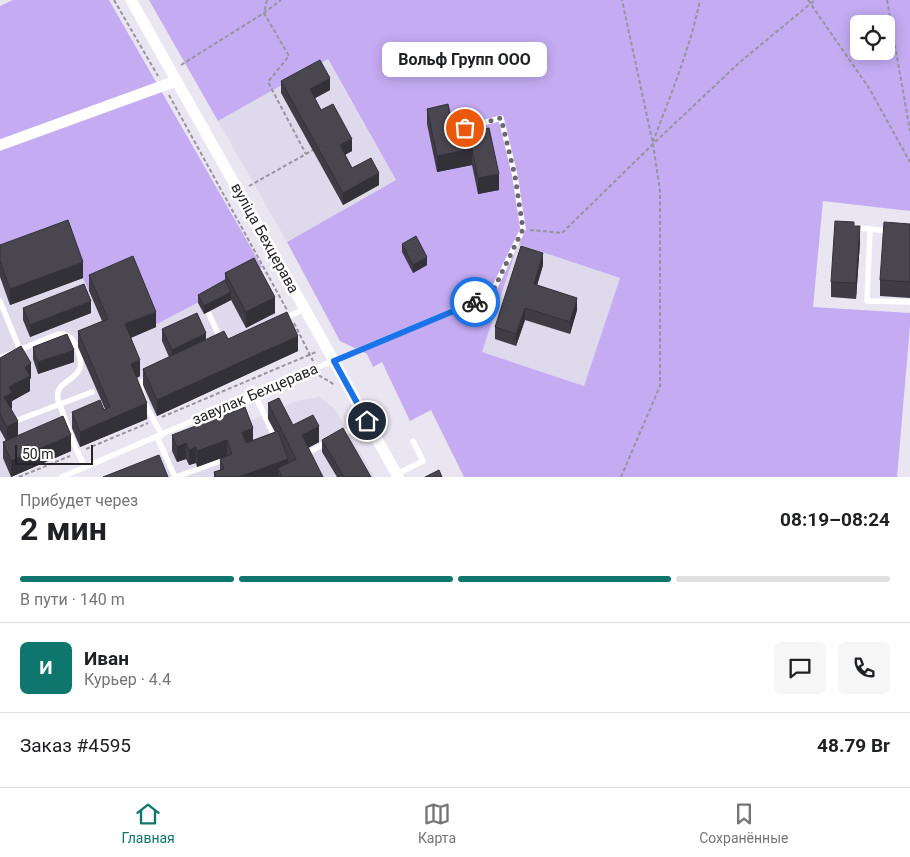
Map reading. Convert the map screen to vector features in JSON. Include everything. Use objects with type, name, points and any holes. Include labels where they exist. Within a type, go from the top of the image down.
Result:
[{"type":"street","name":"вуліца Бехцерава","points":[[131,0],[398,476]]},
{"type":"street","points":[[0,145],[176,80]]},
{"type":"lane","points":[[465,128],[501,118],[515,176],[523,229]]},
{"type":"lane","points":[[844,228],[900,232]]},
{"type":"lane","name":"завулак Бехцерава","points":[[62,477],[491,295],[523,229]]},
{"type":"lane","points":[[870,230],[867,301],[910,302]]},
{"type":"lane","points":[[0,301],[20,350]]},
{"type":"lane","points":[[272,323],[305,309]]},
{"type":"lane","points":[[209,314],[223,344]]},
{"type":"lane","points":[[0,358],[58,334],[64,334],[71,338],[81,360],[81,365],[79,372],[59,388],[57,394],[77,453],[85,467]]},
{"type":"lane","points":[[214,348],[231,341]]},
{"type":"lane","points":[[153,374],[144,378],[141,390],[175,477],[223,460]]},
{"type":"lane","points":[[13,422],[92,392]]},
{"type":"lane","points":[[255,395],[276,441]]},
{"type":"lane","points":[[312,461],[307,452],[367,421]]},
{"type":"lane","points":[[398,476],[423,461],[413,441]]},
{"type":"path","points":[[114,0],[164,86],[290,315],[320,376],[334,385]]},
{"type":"path","points":[[267,0],[264,13],[289,56],[268,82],[306,154]]},
{"type":"path","points":[[181,65],[264,13],[281,0]]},
{"type":"path","points":[[621,477],[660,386],[660,191],[653,144],[622,0]]},
{"type":"path","points":[[653,144],[696,21],[700,0]]},
{"type":"path","points":[[808,0],[869,88],[910,162]]},
{"type":"path","points":[[523,229],[562,233],[740,62],[815,0]]},
{"type":"path","points":[[887,0],[910,131]]},
{"type":"path","points":[[249,186],[312,150]]},
{"type":"path","points":[[19,477],[310,354],[328,349]]},
{"type":"shaded area","points":[[13,0],[109,0],[262,267],[155,325],[89,291],[83,278],[0,261],[0,6]]},
{"type":"shaded area","points":[[149,0],[910,0],[910,211],[823,201],[813,307],[910,313],[897,477],[464,477],[431,410],[410,421],[382,362],[373,367],[367,354],[340,341],[287,242],[396,180],[328,59],[218,121]],"holes":[[[518,244],[620,278],[584,386],[482,352]]]},
{"type":"shaded area","points":[[327,59],[396,180],[287,242],[218,121]]},
{"type":"shaded area","points":[[518,244],[620,278],[584,386],[482,352]]},
{"type":"shaded area","points":[[0,261],[254,273],[280,319],[239,378],[157,416],[11,477],[0,477]]},
{"type":"shaded area","points":[[319,397],[334,408],[375,477],[111,477],[296,401]]},
{"type":"building","points":[[320,60],[330,78],[310,89],[321,110],[333,104],[352,139],[340,145],[352,168],[371,158],[379,173],[343,193],[281,81]]},
{"type":"building","points":[[448,104],[455,135],[489,128],[499,174],[478,178],[472,149],[437,156],[427,109]]},
{"type":"building","points":[[68,220],[83,262],[10,289],[0,261],[0,245]]},
{"type":"building","points":[[835,221],[854,222],[854,226],[860,226],[856,283],[831,282]]},
{"type":"building","points":[[884,222],[910,224],[910,282],[880,280]]},
{"type":"building","points":[[416,236],[427,257],[413,265],[402,244]]},
{"type":"building","points":[[521,246],[543,253],[534,284],[577,298],[570,322],[525,308],[516,334],[495,327]]},
{"type":"building","points":[[133,256],[156,312],[125,324],[140,360],[131,364],[147,403],[80,432],[72,412],[100,400],[104,410],[110,407],[78,331],[108,319],[89,275]]},
{"type":"building","points":[[254,258],[275,297],[246,312],[225,273]]},
{"type":"building","points":[[225,280],[231,292],[204,306],[198,295]]},
{"type":"building","points":[[84,284],[91,301],[30,325],[23,308]]},
{"type":"building","points":[[287,312],[298,336],[157,400],[143,369],[224,331],[228,339]]},
{"type":"building","points":[[197,313],[206,333],[172,350],[162,329]]},
{"type":"building","points":[[67,334],[74,350],[38,362],[33,347]]},
{"type":"building","points":[[21,346],[31,363],[25,367],[30,376],[9,387],[12,393],[4,397],[18,421],[7,427],[0,414],[0,358]]},
{"type":"building","points":[[279,398],[293,425],[313,415],[319,426],[302,435],[323,477],[282,477],[278,468],[296,459],[268,403]]},
{"type":"building","points":[[245,407],[253,428],[242,432],[246,443],[278,431],[288,459],[239,477],[216,477],[214,472],[224,469],[220,459],[232,454],[227,440],[197,451],[196,447],[189,450],[186,443],[177,447],[172,435]]},
{"type":"building","points":[[63,416],[71,435],[11,461],[3,442]]},
{"type":"building","points":[[343,428],[371,477],[344,477],[322,440]]},
{"type":"building","points":[[159,455],[168,477],[103,477]]},
{"type":"building","points":[[439,470],[442,477],[425,477]]},
{"type":"way so far","points":[[465,128],[501,118],[515,176],[523,229],[491,295],[475,302]]},
{"type":"place","name":"Вольф Групп ООО","points":[[465,128]]},
{"type":"route","points":[[367,421],[334,361],[475,302]]}]
